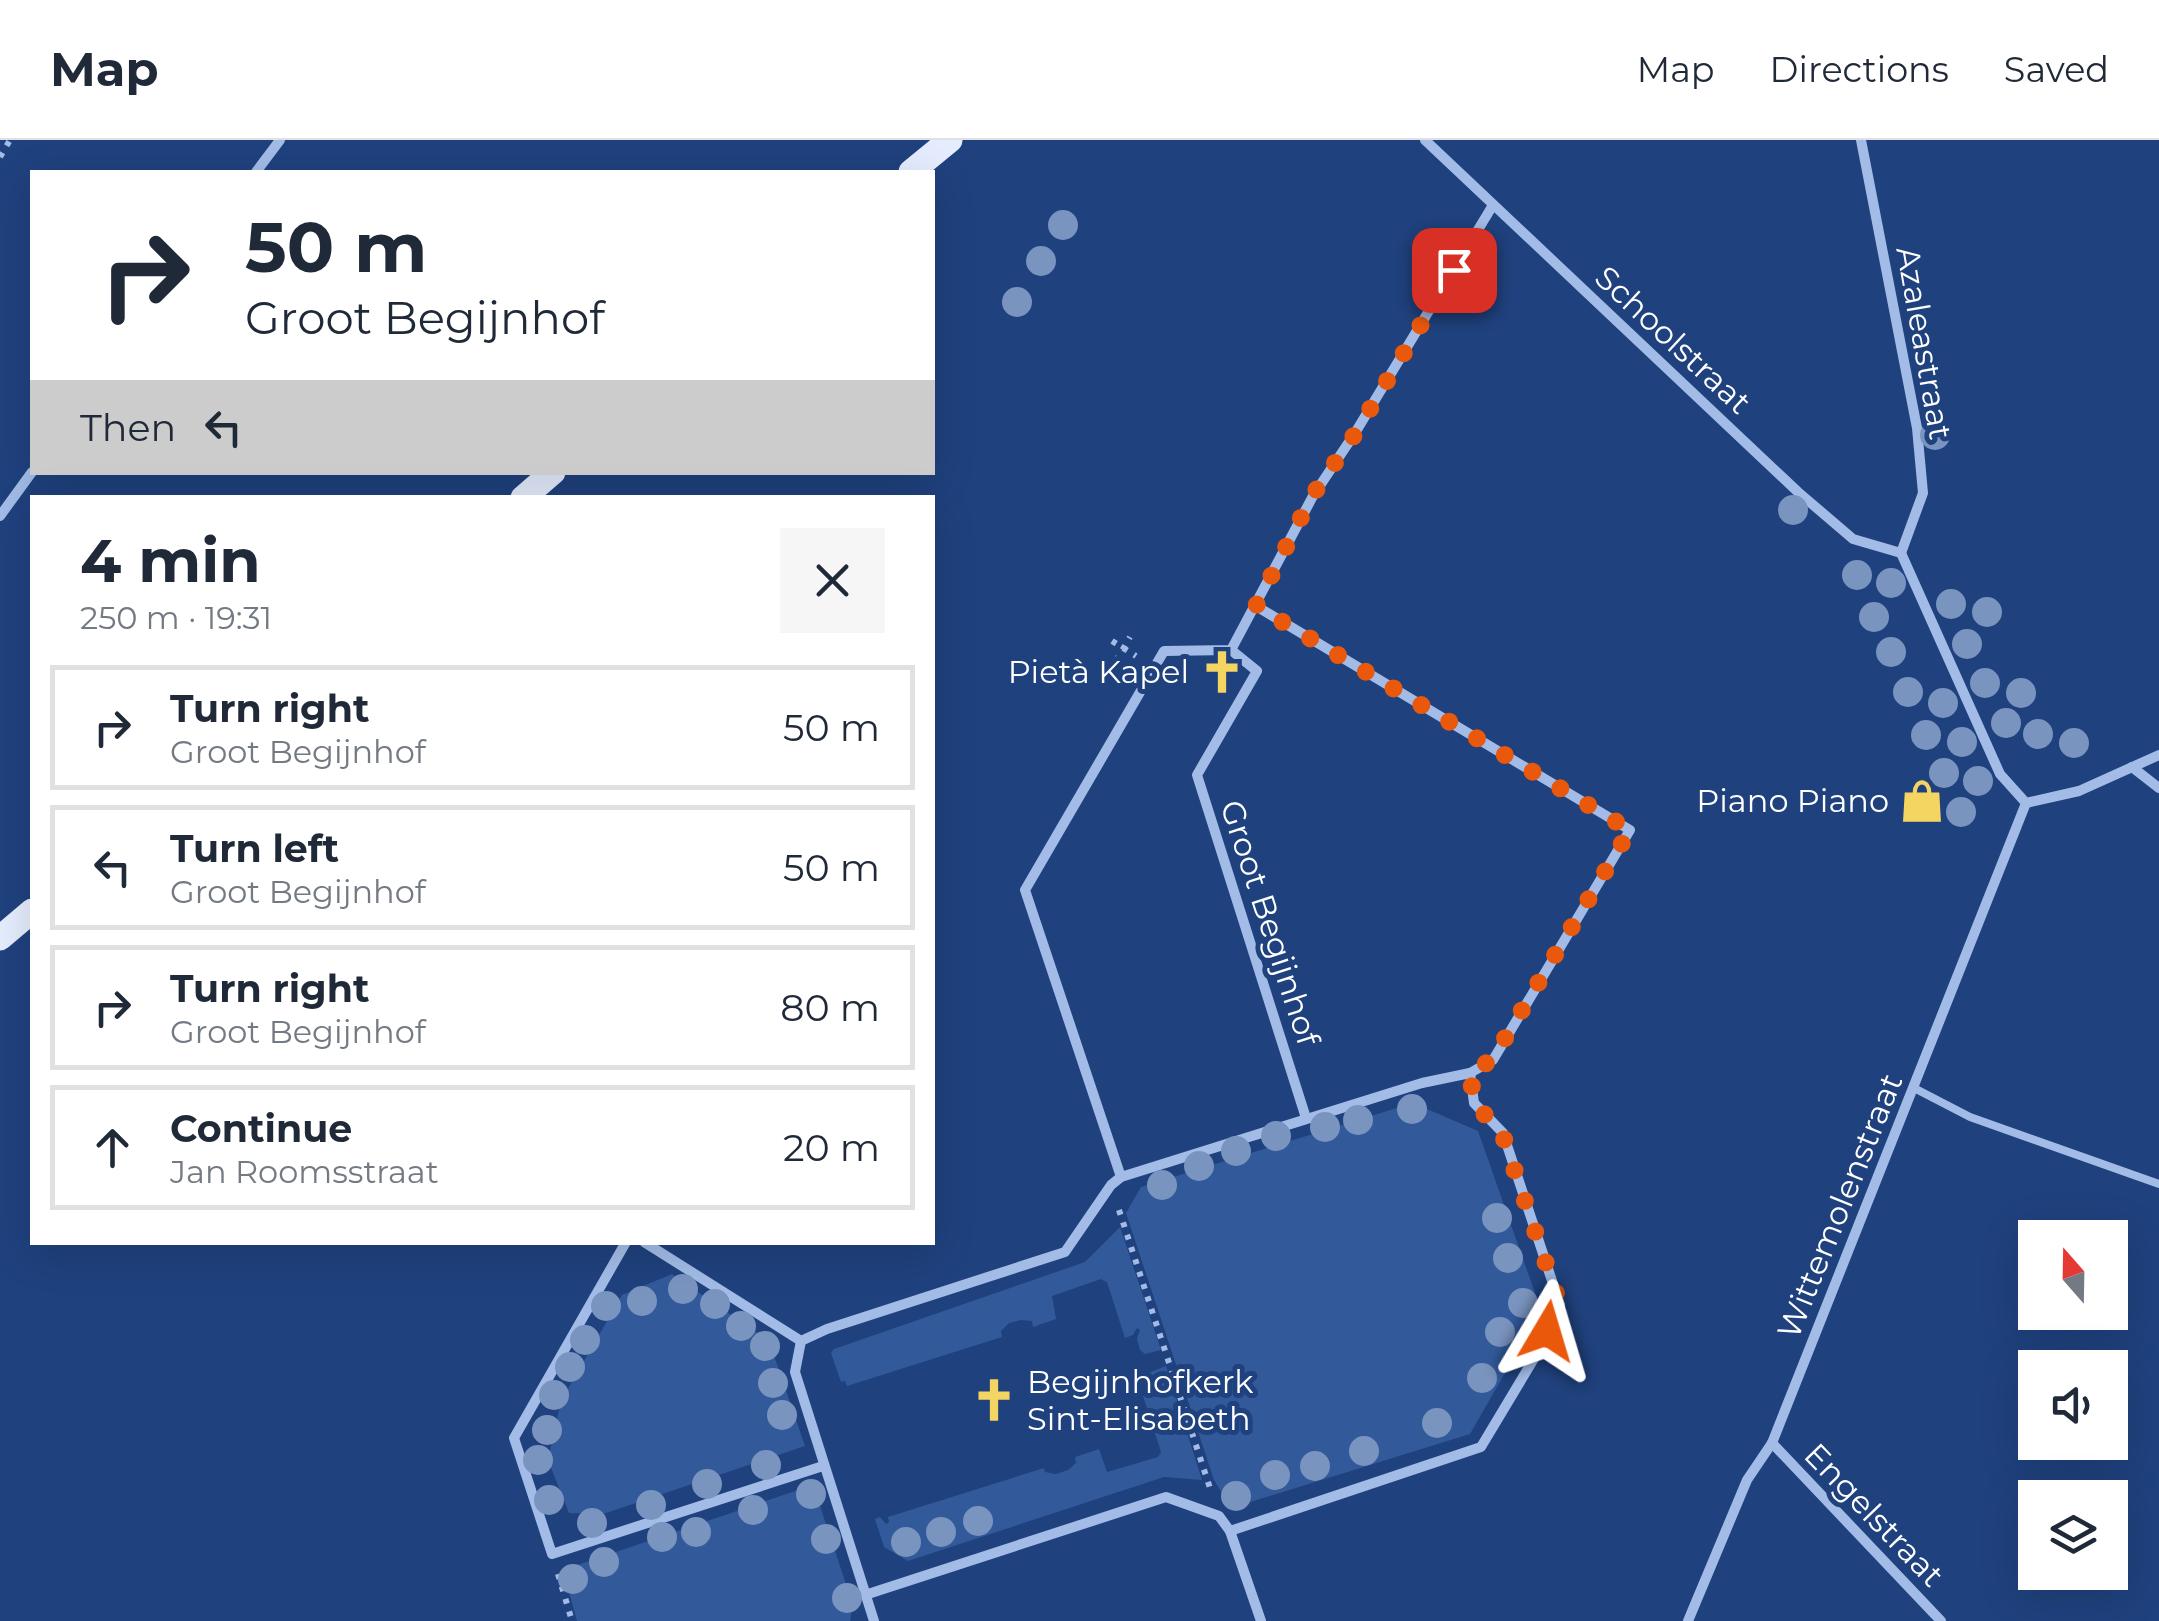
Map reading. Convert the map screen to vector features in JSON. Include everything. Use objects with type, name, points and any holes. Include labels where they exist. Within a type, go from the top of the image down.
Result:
[{"type":"main road","points":[[913,170],[950,140]]},
{"type":"main road","points":[[526,495],[550,475]]},
{"type":"main road","points":[[0,938],[30,913]]},
{"type":"street","points":[[258,170],[280,140]]},
{"type":"street","name":"Schoolstraat","points":[[1425,140],[1812,504],[1853,539],[1901,553]]},
{"type":"street","name":"Azaleastraat","points":[[1861,140],[1917,428],[1922,493],[1901,553]]},
{"type":"street","points":[[1121,1177],[1025,890],[1164,651],[1231,650],[1312,496],[1355,434],[1493,205]]},
{"type":"street","points":[[0,516],[30,475]]},
{"type":"street","points":[[1901,553],[2000,774],[2026,803],[2079,790],[2159,755]]},
{"type":"street","points":[[801,1341],[827,1329],[1065,1252],[1111,1185],[1121,1177],[1422,1082],[1470,1072],[1492,1060],[1630,830],[1256,606]]},
{"type":"street","name":"Groot Begijnhof","points":[[1231,650],[1258,671],[1197,775],[1306,1118]]},
{"type":"street","points":[[2132,768],[2159,788]]},
{"type":"street","name":"Wittemolenstraat","points":[[1688,1621],[1746,1480],[1772,1443],[2026,803]]},
{"type":"street","points":[[1230,1531],[1481,1448],[1534,1358],[1560,1305],[1502,1133],[1474,1103],[1470,1072]]},
{"type":"street","points":[[624,1245],[514,1438],[552,1554],[823,1466]]},
{"type":"street","points":[[649,1245],[801,1341]]},
{"type":"street","points":[[801,1341],[795,1372],[874,1621]]},
{"type":"street","name":"Engelstraat","points":[[1772,1443],[1940,1621]]},
{"type":"street","points":[[865,1595],[1166,1497],[1219,1516],[1230,1531],[1261,1621]]},
{"type":"lane","points":[[1914,1088],[1970,1116],[2159,1184]]},
{"type":"path","points":[[0,157],[10,140]]},
{"type":"path","points":[[1116,662],[1130,638]]},
{"type":"path","points":[[1111,1185],[1219,1516]]},
{"type":"path","points":[[552,1554],[572,1621]]},
{"type":"shaded area","points":[[1413,1103],[1478,1131],[1541,1310],[1470,1434],[1244,1504],[1224,1496],[1214,1480],[1126,1213],[1141,1187]]},
{"type":"shaded area","points":[[1120,1227],[1161,1350],[1145,1354],[1140,1350],[1137,1328],[1125,1338],[1107,1282],[1101,1279],[1052,1296],[1056,1319],[1033,1327],[1032,1321],[1009,1323],[1001,1331],[1002,1337],[847,1386],[845,1381],[841,1382],[831,1353],[834,1349],[1085,1262]]},
{"type":"shaded area","points":[[672,1274],[769,1341],[805,1446],[606,1513],[569,1513],[548,1460],[561,1401],[622,1295]]},
{"type":"shaded area","points":[[1166,1366],[1202,1480],[1164,1477],[908,1561],[884,1547],[875,1519],[880,1517],[886,1524],[888,1517],[1044,1468],[1045,1472],[1056,1474],[1076,1463],[1075,1457],[1099,1449],[1107,1472],[1158,1457],[1161,1452],[1143,1396],[1159,1397],[1148,1373]]},
{"type":"shaded area","points":[[813,1485],[853,1605],[850,1621],[577,1621],[563,1570]]},
{"type":"place","name":"Pietà Kapel","points":[[1222,672]]},
{"type":"place","name":"Piano Piano","points":[[1922,801]]},
{"type":"place","name":"Begijnhofkerk Sint-Elisabeth","points":[[994,1400]]},
{"type":"route","points":[[1454,270],[1355,434],[1312,496],[1256,606],[1630,830],[1492,1060],[1470,1072],[1474,1103],[1502,1133],[1560,1305],[1547,1331]]}]
